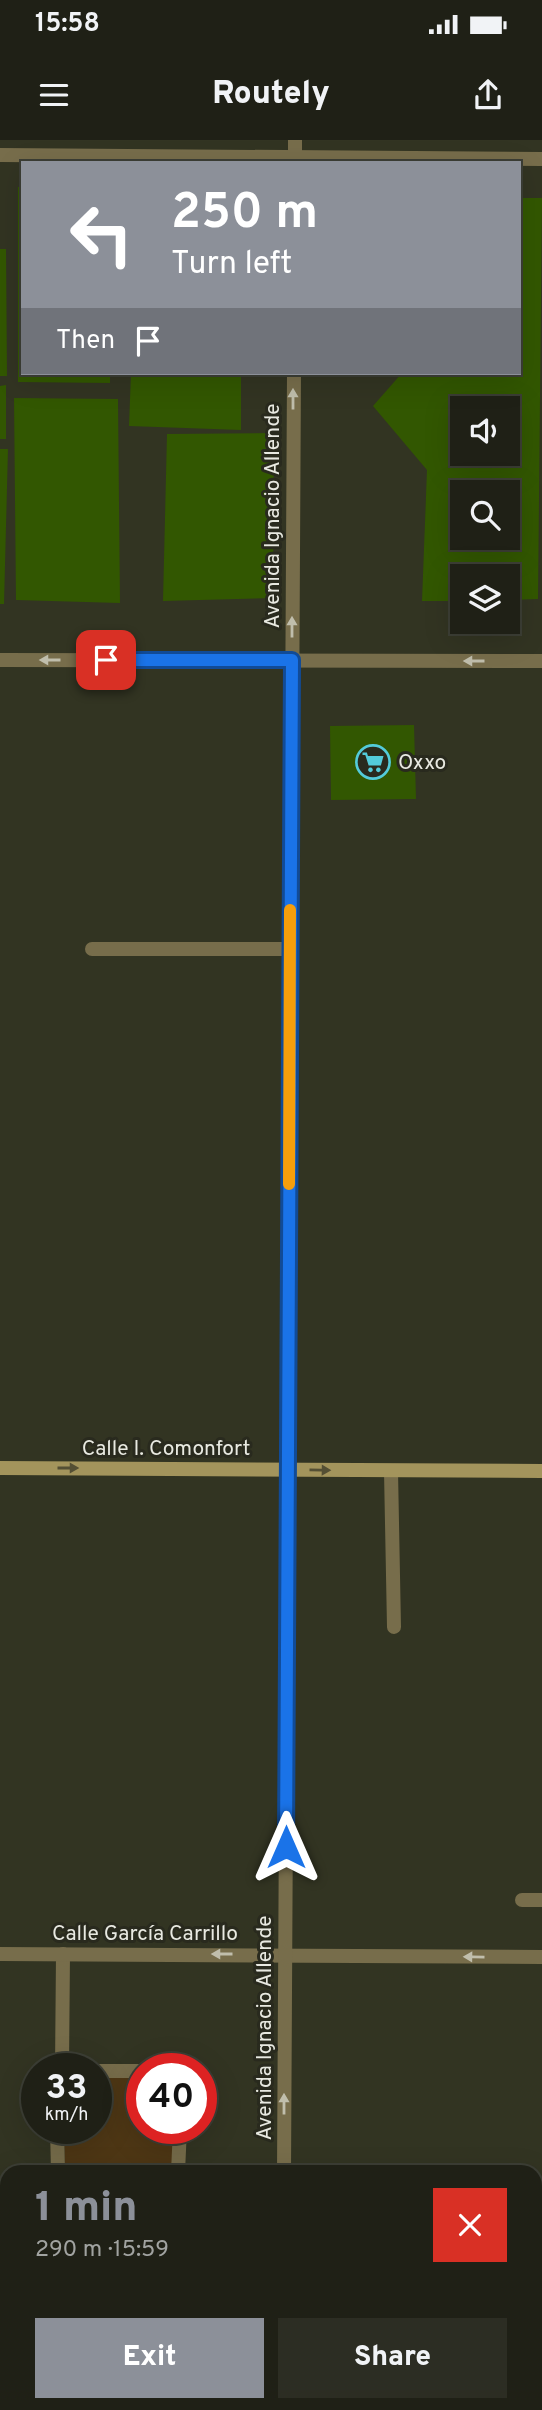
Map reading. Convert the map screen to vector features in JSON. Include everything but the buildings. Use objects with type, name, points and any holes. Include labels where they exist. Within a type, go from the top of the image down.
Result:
[{"type":"main road","name":"Calle I. Comonfort","points":[[0,1468],[542,1471]]},
{"type":"street","points":[[295,140],[295,160]]},
{"type":"street","points":[[0,155],[295,160],[542,159]]},
{"type":"street","name":"Avenida Ignacio Allende","points":[[284,2165],[294,375]]},
{"type":"street","points":[[0,660],[542,662]]},
{"type":"street","points":[[92,949],[290,949]]},
{"type":"street","points":[[390,1471],[394,1627]]},
{"type":"street","points":[[522,1900],[542,1900]]},
{"type":"street","name":"Calle García Carrillo","points":[[0,1954],[542,1957]]},
{"type":"street","points":[[62,2053],[63,1954]]},
{"type":"street","points":[[57,2144],[58,2165]]},
{"type":"street","points":[[178,2165],[179,2144]]},
{"type":"shaded area","points":[[0,140],[542,140],[542,2165],[0,2165]]},
{"type":"shaded area","points":[[126,2076],[126,2144],[172,2144],[172,2165],[65,2165],[64,2144],[112,2144],[112,2077]]},
{"type":"slow traffic","points":[[289,1184],[290,910]]},
{"type":"place","name":"Oxxo","points":[[373,762]]},
{"type":"route","points":[[106,660],[292,660],[286,1847]]}]
